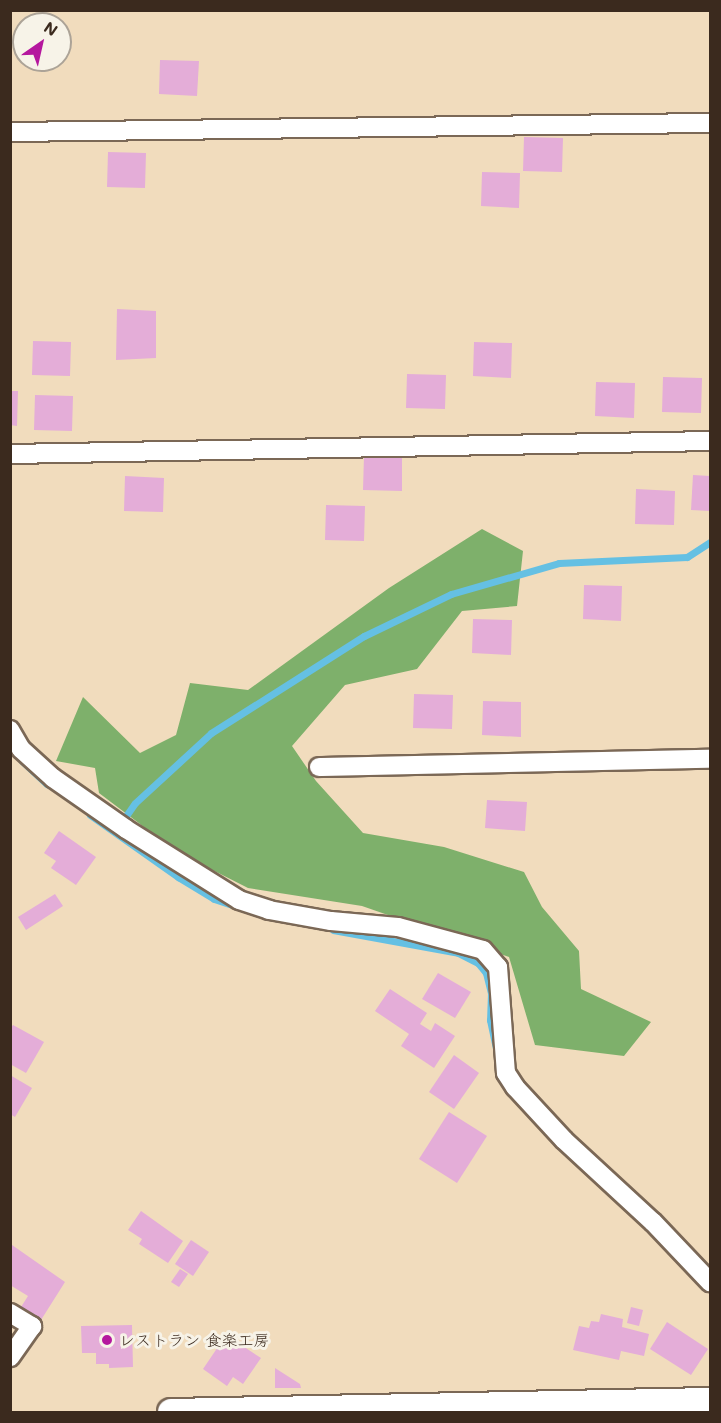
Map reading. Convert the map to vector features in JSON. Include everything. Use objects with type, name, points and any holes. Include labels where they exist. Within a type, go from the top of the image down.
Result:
[{"type":"main road","points":[[171,1413],[711,1401]]},
{"type":"street","points":[[10,132],[711,123]]},
{"type":"street","points":[[10,454],[711,441]]},
{"type":"street","points":[[10,730],[21,749],[53,778],[120,825],[239,900],[269,910],[331,921],[398,927],[483,950],[498,967],[506,1073],[515,1087],[564,1140],[653,1222],[711,1282]]},
{"type":"street","points":[[319,766],[711,759]]},
{"type":"street","points":[[10,1313],[32,1326],[10,1357]]},
{"type":"green space","points":[[482,529],[523,551],[517,606],[462,611],[417,669],[345,685],[292,746],[316,781],[363,833],[444,847],[524,872],[542,907],[579,951],[581,989],[651,1022],[624,1056],[535,1045],[509,957],[362,906],[248,888],[177,852],[99,793],[95,768],[56,761],[83,697],[140,753],[176,735],[190,683],[248,690],[389,588]]},
{"type":"building","points":[[160,60],[199,61],[197,96],[159,94]]},
{"type":"building","points":[[524,137],[563,138],[562,172],[523,171]]},
{"type":"building","points":[[108,152],[146,153],[145,188],[107,187]]},
{"type":"building","points":[[482,172],[520,173],[519,208],[481,206]]},
{"type":"building","points":[[117,309],[156,311],[156,358],[116,360]]},
{"type":"building","points":[[33,341],[71,342],[70,376],[32,375]]},
{"type":"building","points":[[474,342],[512,343],[511,378],[473,376]]},
{"type":"building","points":[[407,374],[446,375],[445,409],[406,408]]},
{"type":"building","points":[[663,377],[702,378],[701,413],[662,412]]},
{"type":"building","points":[[596,382],[635,383],[634,418],[595,416]]},
{"type":"building","points":[[10,391],[18,391],[17,426],[10,425]]},
{"type":"building","points":[[35,395],[73,396],[72,431],[34,430]]},
{"type":"building","points":[[364,456],[402,457],[402,491],[363,490]]},
{"type":"building","points":[[693,475],[710,476],[710,511],[691,510]]},
{"type":"building","points":[[125,476],[164,478],[163,512],[124,511]]},
{"type":"building","points":[[636,489],[675,491],[674,525],[635,524]]},
{"type":"building","points":[[326,505],[365,506],[364,541],[325,540]]},
{"type":"building","points":[[584,585],[622,586],[621,621],[583,619]]},
{"type":"building","points":[[473,619],[512,620],[511,655],[472,653]]},
{"type":"building","points":[[414,694],[453,695],[452,729],[413,728]]},
{"type":"building","points":[[483,701],[521,702],[521,737],[482,735]]},
{"type":"building","points":[[487,800],[527,802],[525,831],[485,828]]},
{"type":"building","points":[[59,831],[96,857],[76,885],[51,868],[56,861],[44,853]]},
{"type":"building","points":[[55,894],[63,906],[26,930],[18,917]]},
{"type":"building","points":[[438,973],[471,992],[455,1018],[422,999]]},
{"type":"building","points":[[390,989],[427,1013],[420,1024],[431,1031],[435,1023],[455,1036],[434,1068],[401,1046],[409,1034],[375,1011]]},
{"type":"building","points":[[13,1025],[44,1042],[26,1073],[10,1064],[10,1029]]},
{"type":"building","points":[[454,1055],[479,1073],[454,1109],[429,1092]]},
{"type":"building","points":[[10,1075],[32,1088],[15,1117],[10,1114]]},
{"type":"building","points":[[449,1112],[487,1136],[457,1183],[419,1159]]},
{"type":"building","points":[[141,1211],[183,1241],[168,1263],[139,1244],[142,1239],[128,1230]]},
{"type":"building","points":[[191,1240],[209,1252],[193,1276],[175,1264]]},
{"type":"building","points":[[12,1245],[65,1282],[41,1320],[21,1307],[28,1296],[10,1285]]},
{"type":"building","points":[[180,1269],[188,1274],[179,1287],[171,1282]]},
{"type":"building","points":[[631,1307],[643,1310],[639,1326],[627,1323]]},
{"type":"building","points":[[601,1314],[623,1319],[622,1327],[649,1334],[644,1356],[621,1351],[619,1360],[573,1350],[579,1326],[589,1328],[591,1321],[599,1322]]},
{"type":"building","points":[[667,1322],[708,1349],[691,1375],[650,1349]]},
{"type":"building","name":"レストラン 食楽工房","points":[[132,1325],[133,1367],[109,1368],[109,1364],[96,1364],[96,1353],[82,1353],[81,1326]]},
{"type":"building","points":[[226,1335],[261,1358],[243,1384],[233,1377],[227,1386],[203,1369]]},
{"type":"building","points":[[275,1368],[300,1384],[301,1388],[275,1388]]},
{"type":"waterway","points":[[121,823],[135,803],[211,733],[364,636],[451,594],[559,563],[687,557],[710,542]]},
{"type":"waterway","points":[[22,761],[47,784]]},
{"type":"waterway","points":[[90,815],[178,877],[214,899],[235,906]]},
{"type":"waterway","points":[[333,930],[458,953],[478,963],[486,973],[491,993],[490,1020],[497,1053]]},
{"type":"place","name":"レストラン 食楽工房","points":[[107,1340]]}]
